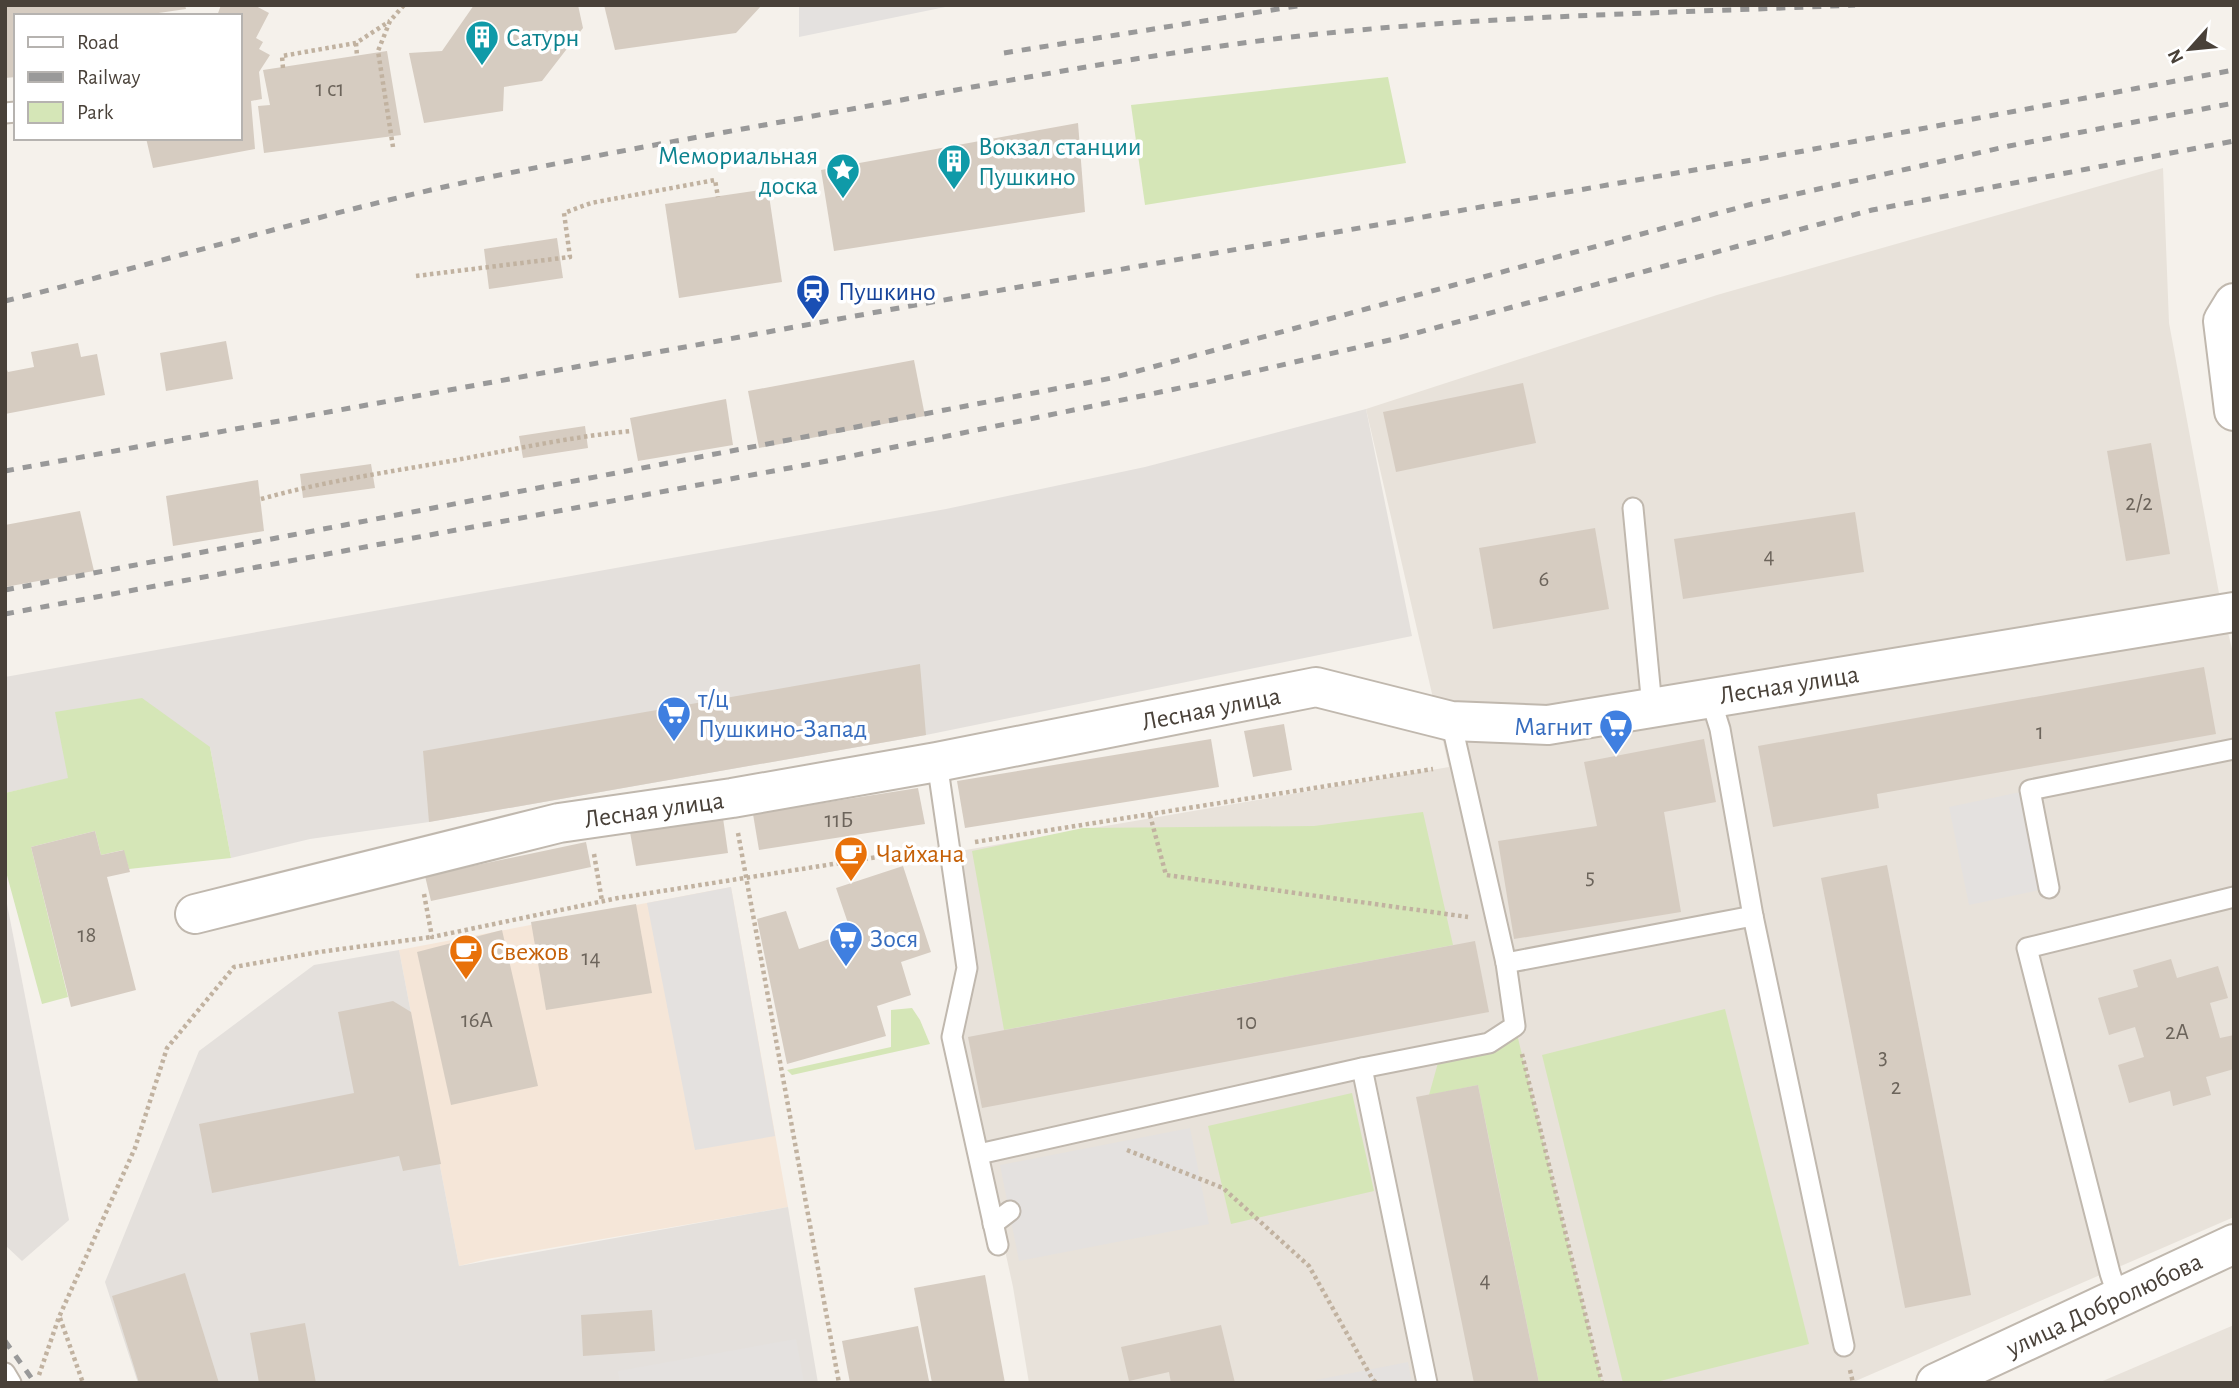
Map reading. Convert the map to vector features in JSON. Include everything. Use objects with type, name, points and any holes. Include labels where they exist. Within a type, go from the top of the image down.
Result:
[{"type":"street","points":[[2234,303],[2223,321],[2234,411]]},
{"type":"street","name":"Лесная улица","points":[[195,914],[559,823],[732,798],[937,762],[1316,687],[1451,720],[1548,725],[2234,612]]},
{"type":"street","name":"улица Добролюбова","points":[[1936,1383],[2234,1244]]},
{"type":"lane","points":[[1633,508],[1652,707]]},
{"type":"lane","points":[[1710,697],[1720,729],[1753,916],[1843,1346]]},
{"type":"lane","points":[[979,1154],[1362,1068],[1489,1043],[1515,1026],[1506,963],[1451,720]]},
{"type":"lane","points":[[2049,888],[2030,790],[2234,749]]},
{"type":"lane","points":[[937,762],[967,968],[952,1037],[998,1245]]},
{"type":"lane","points":[[2118,1297],[2027,948],[2234,897]]},
{"type":"lane","points":[[1506,963],[1753,916]]},
{"type":"lane","points":[[1362,1068],[1427,1383]]},
{"type":"lane","points":[[993,1224],[1010,1210]]},
{"type":"lane","points":[[5,1373],[11,1383]]},
{"type":"path","points":[[283,68],[282,55],[356,43],[390,21],[404,5]]},
{"type":"path","points":[[390,21],[378,51],[393,147]]},
{"type":"path","points":[[356,43],[357,56]]},
{"type":"path","points":[[416,276],[570,257],[564,213],[591,203],[715,180],[718,197]]},
{"type":"path","points":[[261,499],[302,488],[521,447],[631,431]]},
{"type":"path","points":[[732,798],[839,1383]]},
{"type":"path","points":[[1150,815],[1166,875],[1496,921]]},
{"type":"path","points":[[588,854],[594,853],[602,901]]},
{"type":"path","points":[[37,1383],[59,1317],[135,1148],[167,1048],[234,967],[432,937]]},
{"type":"path","points":[[1515,1026],[1602,1383]]},
{"type":"path","points":[[1080,1132],[1223,1188],[1309,1266],[1377,1383]]},
{"type":"path","points":[[59,1317],[83,1383]]},
{"type":"shaded area","points":[[799,5],[955,5],[799,37]]},
{"type":"shaded area","points":[[2163,168],[2169,323],[2221,604],[2234,657],[2234,1217],[1851,1383],[1029,1383],[1013,1287],[959,1040],[954,852],[1449,767],[1366,409],[1717,295]]},
{"type":"shaded area","points":[[1366,409],[1412,636],[926,735],[429,822],[310,839],[231,858],[210,747],[5,793],[5,677],[946,509],[1145,467]]},
{"type":"shaded area","points":[[2030,790],[2049,888],[1969,905],[1949,807]]},
{"type":"shaded area","points":[[731,887],[788,1207],[459,1266],[399,950]]},
{"type":"shaded area","points":[[731,887],[775,1136],[695,1150],[647,903]]},
{"type":"shaded area","points":[[5,894],[69,1220],[22,1261],[5,1245]]},
{"type":"shaded area","points":[[399,950],[459,1266],[788,1207],[818,1383],[138,1383],[105,1282],[199,1051],[314,965]]},
{"type":"shaded area","points":[[1190,1128],[1209,1224],[1019,1261],[1000,1165]]},
{"type":"shaded area","points":[[2234,1325],[2234,1383],[2098,1383]]},
{"type":"shaded area","points":[[796,1339],[804,1383],[620,1383],[618,1371]]},
{"type":"shaded area","points":[[1408,1362],[1412,1383],[1316,1383],[1316,1380]]},
{"type":"green space","points":[[1388,77],[1406,163],[1145,205],[1131,105]]},
{"type":"green space","points":[[142,698],[210,747],[231,858],[129,869],[123,850],[101,855],[95,831],[31,847],[68,997],[42,1004],[5,868],[5,793],[68,778],[55,712]]},
{"type":"green space","points":[[1423,812],[1453,945],[1004,1030],[972,851],[1083,828],[1314,826]]},
{"type":"green space","points":[[912,1008],[930,1044],[792,1075],[787,1070],[891,1047],[891,1010]]},
{"type":"green space","points":[[1725,1009],[1809,1344],[1652,1383],[1623,1383],[1542,1055]]},
{"type":"green space","points":[[1515,1026],[1602,1383],[1539,1383],[1478,1085],[1429,1095],[1441,1052]]},
{"type":"green space","points":[[1352,1093],[1374,1191],[1231,1224],[1208,1126]]},
{"type":"building","points":[[5,5],[185,5],[186,9],[152,14],[14,14],[14,77],[5,78]]},
{"type":"building","points":[[221,5],[254,5],[269,13],[256,38],[263,42],[259,49],[270,55],[259,72],[262,99],[251,101],[255,149],[153,168],[146,140],[242,140],[242,14],[218,14]]},
{"type":"building","name":"Сатурн","points":[[474,5],[578,5],[583,28],[542,81],[504,87],[503,111],[424,123],[409,53],[442,51]]},
{"type":"building","points":[[604,5],[762,5],[736,33],[615,50]]},
{"type":"building","points":[[387,51],[401,135],[264,153],[258,106],[270,105],[263,70]]},
{"type":"building","name":"Вокзал станции Пушкино","points":[[1078,123],[1085,212],[834,251],[821,170]]},
{"type":"building","points":[[768,189],[782,282],[679,298],[665,204]]},
{"type":"building","points":[[557,238],[563,278],[489,289],[484,249]]},
{"type":"building","points":[[226,341],[233,379],[166,391],[160,353]]},
{"type":"building","points":[[78,343],[81,357],[97,354],[105,395],[5,414],[5,365],[8,372],[34,367],[31,352]]},
{"type":"building","points":[[914,360],[925,416],[759,448],[748,391]]},
{"type":"building","points":[[1523,383],[1536,443],[1396,472],[1383,412]]},
{"type":"building","points":[[726,399],[733,445],[638,461],[630,418]]},
{"type":"building","points":[[585,426],[588,448],[523,458],[519,436]]},
{"type":"building","points":[[2151,443],[2170,554],[2126,561],[2107,451]]},
{"type":"building","points":[[371,464],[375,488],[303,498],[300,474]]},
{"type":"building","points":[[258,480],[264,531],[173,546],[166,496]]},
{"type":"building","points":[[80,511],[94,571],[5,587],[5,525]]},
{"type":"building","points":[[1855,512],[1864,572],[1683,599],[1674,539]]},
{"type":"building","points":[[1595,528],[1609,609],[1493,629],[1479,548]]},
{"type":"building","name":"т/ц Пушкино-Запад","points":[[920,664],[926,735],[429,822],[423,751]]},
{"type":"building","points":[[2204,667],[2216,734],[1877,794],[1879,808],[1773,827],[1758,746]]},
{"type":"building","points":[[1284,724],[1292,770],[1253,777],[1244,731]]},
{"type":"building","points":[[1211,739],[1219,787],[965,828],[957,781]]},
{"type":"building","points":[[1704,739],[1716,802],[1664,812],[1681,912],[1514,939],[1498,841],[1597,826],[1584,762]]},
{"type":"building","points":[[918,788],[925,824],[759,850],[753,814]]},
{"type":"building","points":[[723,818],[728,853],[636,866],[630,832]]},
{"type":"building","points":[[95,831],[101,855],[124,850],[130,872],[107,877],[136,990],[71,1007],[31,847]]},
{"type":"building","points":[[586,842],[591,867],[431,901],[425,876]]},
{"type":"building","points":[[1887,865],[1971,1295],[1905,1308],[1821,878]]},
{"type":"building","points":[[903,866],[931,952],[901,962],[911,995],[877,1006],[886,1036],[787,1064],[757,919],[786,911],[799,949],[851,932],[836,888]]},
{"type":"building","points":[[636,904],[652,993],[546,1010],[531,922]]},
{"type":"building","points":[[502,930],[538,1086],[451,1105],[417,952]]},
{"type":"building","points":[[1475,941],[1489,1012],[982,1108],[968,1037]]},
{"type":"building","points":[[2171,959],[2177,978],[2218,966],[2228,998],[2210,1003],[2220,1038],[2234,1035],[2234,1069],[2206,1077],[2211,1095],[2173,1106],[2170,1091],[2129,1103],[2118,1065],[2144,1057],[2135,1027],[2109,1035],[2098,998],[2138,987],[2133,970]]},
{"type":"building","points":[[393,1001],[411,1012],[441,1164],[403,1171],[399,1156],[212,1193],[199,1124],[354,1093],[338,1012]]},
{"type":"building","points":[[1478,1085],[1539,1383],[1474,1383],[1416,1097]]},
{"type":"building","points":[[185,1273],[219,1383],[139,1383],[112,1296]]},
{"type":"building","points":[[985,1275],[1005,1383],[932,1383],[914,1288]]},
{"type":"building","points":[[652,1310],[655,1351],[583,1356],[581,1315]]},
{"type":"building","points":[[305,1323],[316,1383],[259,1383],[250,1333]]},
{"type":"building","points":[[1221,1325],[1235,1383],[1171,1383],[1169,1372],[1129,1381],[1121,1347]]},
{"type":"building","points":[[918,1326],[929,1381],[850,1383],[842,1341]]},
{"type":"railway","points":[[1004,53],[1303,5]]},
{"type":"railway","points":[[5,301],[412,194],[471,181],[647,146],[1138,59],[1318,34],[1471,21],[1855,5]]},
{"type":"railway","points":[[5,471],[921,304],[1798,152],[2234,70]]},
{"type":"railway","points":[[5,590],[1112,378],[1752,204],[2009,146],[2234,103]]},
{"type":"railway","points":[[5,614],[827,461],[1204,383],[1394,339],[1872,210],[2234,141]]},
{"type":"railway","points":[[5,1341],[35,1383]]},
{"type":"place","name":"Сатурн","points":[[482,67]]},
{"type":"place","name":"Вокзал станции Пушкино","points":[[954,191]]},
{"type":"place","name":"Мемориальная доска","points":[[843,200]]},
{"type":"place","name":"Пушкино","points":[[813,321]]},
{"type":"place","name":"т/ц Пушкино-Запад","points":[[674,743]]},
{"type":"place","name":"Магнит","points":[[1616,756]]},
{"type":"place","name":"Чайхана","points":[[851,883]]},
{"type":"place","name":"Зося","points":[[846,968]]},
{"type":"place","name":"Свежов","points":[[466,981]]}]
